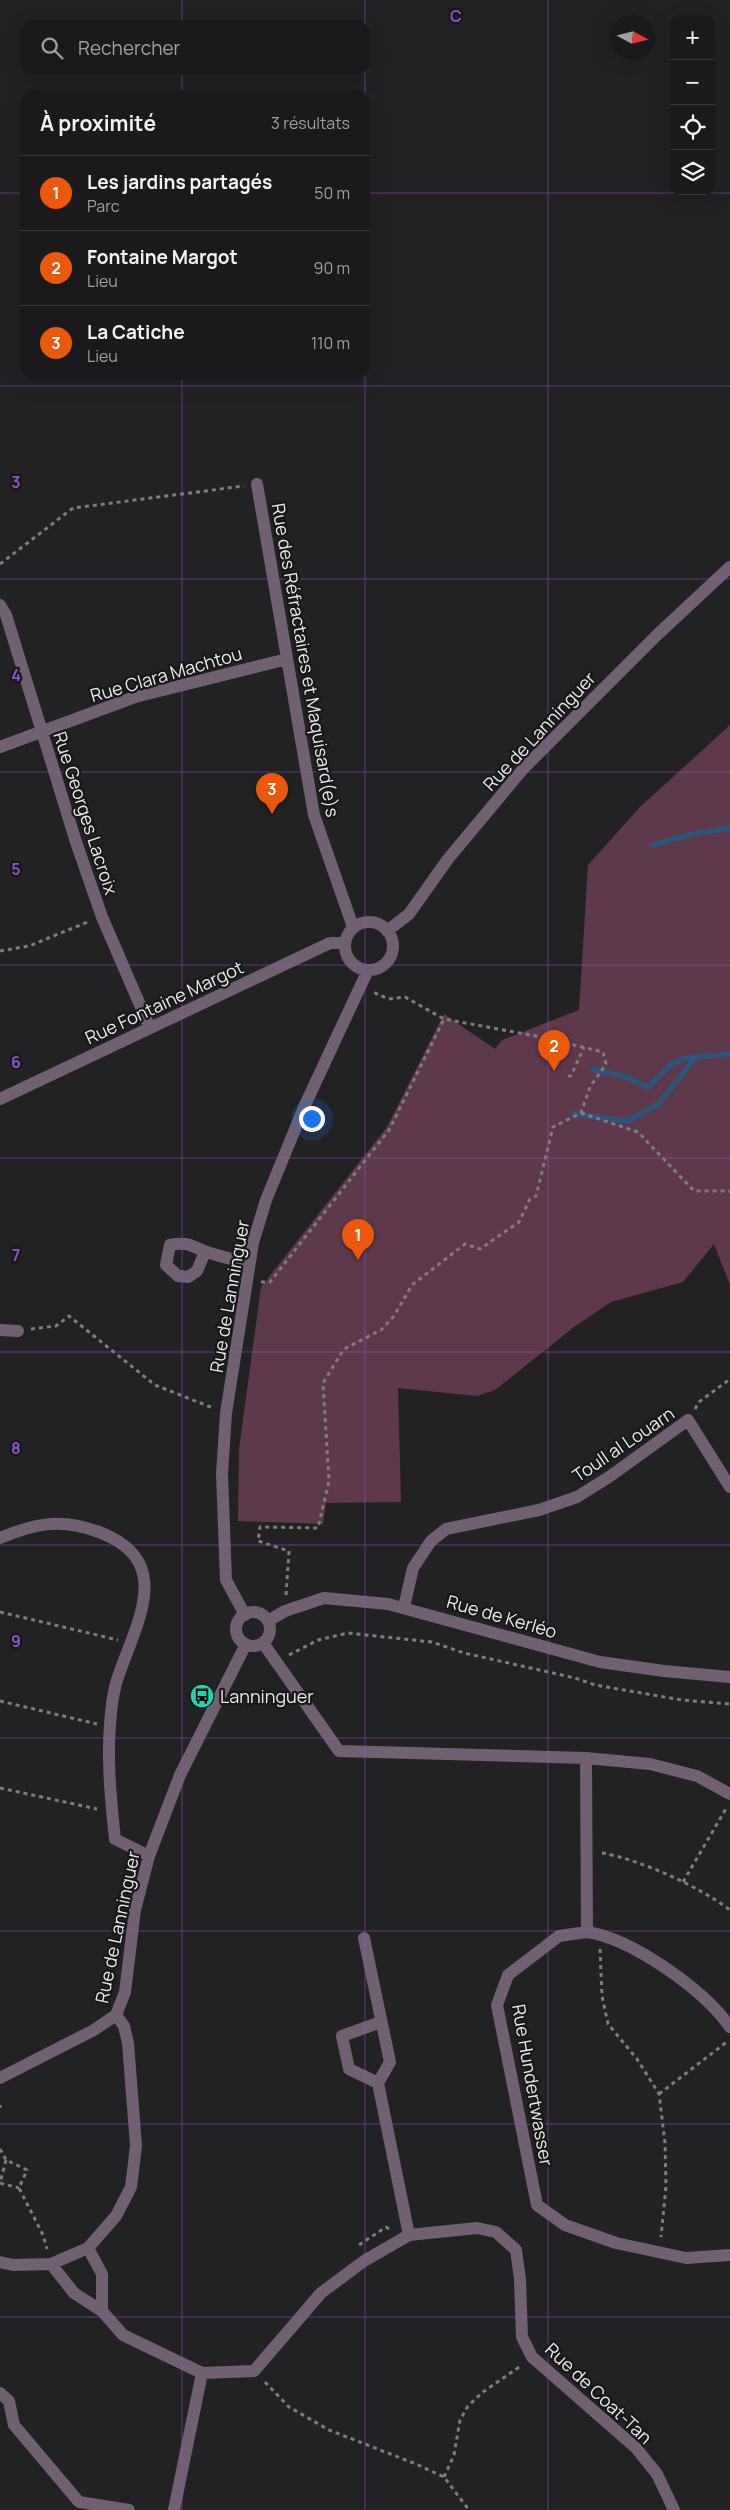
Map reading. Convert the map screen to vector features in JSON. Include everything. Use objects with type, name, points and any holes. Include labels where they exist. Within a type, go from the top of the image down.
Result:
[{"type":"street","name":"Rue des Réfractaires et Maquisard(e)s","points":[[257,484],[314,815],[353,927]]},
{"type":"street","name":"Rue de Lanninguer","points":[[387,931],[409,914],[448,859],[522,769],[657,635],[730,567]]},
{"type":"street","name":"Rue Georges Lacroix","points":[[0,605],[6,615],[41,732],[102,917],[150,1028]]},
{"type":"street","name":"Rue Clara Machtou","points":[[0,746],[135,697],[287,659]]},
{"type":"street","points":[[371,922],[380,925],[387,931],[393,945],[388,960],[383,965],[368,970],[353,964],[348,958],[345,943],[353,927],[371,922]]},
{"type":"street","name":"Rue Fontaine Margot","points":[[0,1099],[330,943],[345,943]]},
{"type":"street","name":"Rue de Lanninguer","points":[[245,1615],[226,1580],[222,1474],[226,1413],[253,1243],[266,1200],[306,1105],[368,970]]},
{"type":"street","points":[[205,1252],[250,1263]]},
{"type":"street","points":[[0,1330],[18,1331]]},
{"type":"street","name":"Toull al Louarn","points":[[404,1607],[413,1568],[430,1541],[446,1529],[539,1510],[576,1497],[609,1477],[688,1420],[730,1487]]},
{"type":"street","points":[[0,1538],[24,1528],[52,1522],[83,1526],[112,1537],[131,1552],[142,1571],[146,1591],[140,1618],[117,1679],[110,1726],[115,1839],[149,1856]]},
{"type":"street","name":"Rue de Kerléo","points":[[268,1621],[285,1611],[324,1598],[404,1607],[600,1662],[730,1677]]},
{"type":"street","points":[[258,1613],[268,1621],[270,1631],[263,1643],[254,1646],[246,1644],[239,1638],[237,1630],[239,1621],[245,1615],[258,1613]]},
{"type":"street","points":[[263,1643],[339,1751],[586,1758],[650,1764],[697,1776],[730,1794]]},
{"type":"street","name":"Rue de Lanninguer","points":[[0,2262],[13,2265],[51,2264],[88,2248],[116,2216],[132,2187],[136,2146],[128,2043],[124,2026],[116,2015],[125,1992],[136,1910],[149,1856],[180,1775],[246,1644]]},
{"type":"street","points":[[586,1758],[588,1850],[593,1933],[651,1958],[691,1987],[730,2027]]},
{"type":"street","name":"Rue Hundertwasser","points":[[593,1933],[559,1936],[508,1975],[497,2005],[537,2205],[565,2225],[616,2243],[686,2258],[730,2255]]},
{"type":"street","points":[[364,1938],[380,2022],[390,2062],[378,2083],[408,2235]]},
{"type":"street","points":[[0,2078],[94,2030],[116,2015]]},
{"type":"street","points":[[378,2083],[349,2069],[342,2036],[380,2022]]},
{"type":"street","name":"Rue de Coat-Tan","points":[[254,2371],[321,2293],[364,2261],[408,2235],[477,2228],[496,2232],[516,2250],[520,2279],[522,2337],[532,2357],[636,2448],[657,2474],[674,2510]]},
{"type":"street","points":[[88,2248],[102,2274],[102,2311]]},
{"type":"street","points":[[51,2264],[74,2293],[102,2311],[123,2335],[202,2373],[254,2371]]},
{"type":"street","points":[[174,2510],[202,2373]]},
{"type":"street","points":[[0,2393],[9,2401],[14,2425],[79,2502],[130,2510]]},
{"type":"path","points":[[0,564],[73,508],[257,484]]},
{"type":"path","points":[[0,951],[28,946],[102,917]]},
{"type":"path","points":[[285,1611],[289,1551],[258,1541],[260,1527],[318,1528],[329,1481],[323,1383],[344,1350],[381,1330],[394,1316],[412,1284],[465,1244],[480,1249],[519,1222],[530,1199],[536,1196],[553,1127],[581,1113],[594,1080],[606,1064],[603,1052],[444,1019],[405,997],[388,999],[360,987]]},
{"type":"path","points":[[247,1282],[270,1282],[389,1130],[444,1019]]},
{"type":"path","points":[[568,1076],[571,1076],[577,1068],[584,1047]]},
{"type":"path","points":[[581,1113],[638,1132],[694,1190],[730,1191]]},
{"type":"path","points":[[18,1331],[56,1326],[69,1316],[155,1385],[226,1413]]},
{"type":"path","points":[[688,1420],[699,1402],[730,1379]]},
{"type":"path","points":[[0,1612],[130,1643]]},
{"type":"path","points":[[275,1662],[318,1640],[348,1633],[432,1642],[464,1653],[633,1693],[730,1704]]},
{"type":"path","points":[[0,1702],[110,1726]]},
{"type":"path","points":[[0,1788],[103,1811]]},
{"type":"path","points":[[683,1882],[730,1802]]},
{"type":"path","points":[[588,1850],[626,1857],[683,1882],[730,1910]]},
{"type":"path","points":[[593,1933],[608,2024],[637,2060],[659,2094],[665,2143],[666,2186],[658,2252]]},
{"type":"path","points":[[659,2094],[730,2040]]},
{"type":"path","points":[[0,2148],[6,2160],[27,2170],[19,2188]]},
{"type":"path","points":[[6,2160],[0,2183],[19,2188],[43,2235],[51,2264]]},
{"type":"path","points":[[352,2250],[369,2236],[386,2228],[408,2235]]},
{"type":"path","points":[[444,2477],[454,2455],[460,2420],[468,2406],[483,2392],[532,2357]]},
{"type":"path","points":[[516,2358],[517,2368]]},
{"type":"path","points":[[254,2371],[289,2406],[328,2430],[416,2464],[444,2477],[469,2510]]},
{"type":"shaded area","points":[[730,725],[730,1285],[714,1244],[683,1282],[611,1302],[574,1327],[495,1390],[477,1396],[398,1388],[401,1502],[326,1503],[323,1524],[238,1521],[239,1449],[261,1287],[387,1127],[444,1014],[495,1049],[502,1040],[579,1010],[588,865],[640,807]]},
{"type":"waterway","points":[[652,845],[693,834],[730,828]]},
{"type":"waterway","points":[[593,1069],[625,1077],[648,1087],[671,1064],[684,1058],[730,1054]]},
{"type":"waterway","points":[[573,1114],[628,1121],[658,1104],[696,1057]]},
{"type":"place","name":"La Catiche","points":[[272,814]]},
{"type":"place","name":"Fontaine Margot","points":[[554,1071]]},
{"type":"place","name":"Les jardins partagés","points":[[358,1260]]},
{"type":"place","name":"Lanninguer","points":[[202,1696]]}]
